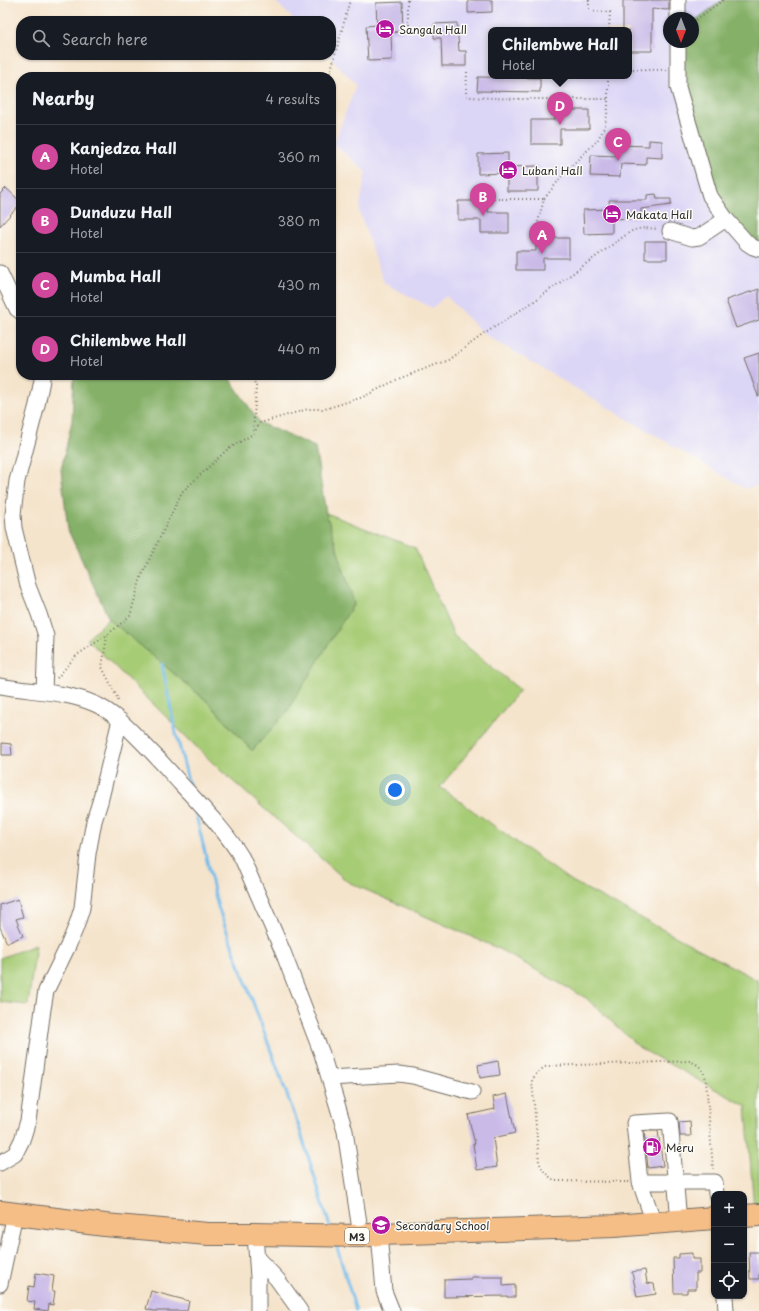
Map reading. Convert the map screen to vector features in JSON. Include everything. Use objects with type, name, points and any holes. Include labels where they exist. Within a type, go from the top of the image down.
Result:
[{"type":"highway","name":"M3","points":[[7,1213],[105,1225],[208,1234],[370,1235],[614,1226],[711,1218]]},
{"type":"highway","points":[[747,1216],[759,1215]]},
{"type":"street","points":[[678,0],[678,12]]},
{"type":"street","points":[[678,48],[678,87],[712,200],[747,243],[759,249]]},
{"type":"street","points":[[670,231],[692,238],[699,237],[726,219]]},
{"type":"street","points":[[0,273],[16,307]]},
{"type":"street","points":[[42,380],[38,405],[17,481],[13,514],[14,528],[28,586],[40,614],[46,636],[44,692]]},
{"type":"street","points":[[0,686],[22,690],[65,694],[96,704],[120,720],[220,826],[233,843],[242,858],[283,952],[322,1054],[345,1131],[384,1291],[392,1311]]},
{"type":"street","points":[[0,1163],[15,1154],[22,1140],[28,1121],[46,991],[68,946],[82,908],[88,854],[94,821],[120,720]]},
{"type":"street","points":[[329,1078],[399,1074],[413,1076],[472,1092]]},
{"type":"street","points":[[654,1223],[640,1182],[634,1123],[670,1121],[679,1221]]},
{"type":"street","points":[[640,1182],[676,1182],[715,1188]]},
{"type":"street","points":[[0,1284],[7,1213]]},
{"type":"street","points":[[255,1234],[260,1308]]},
{"type":"street","points":[[256,1258],[277,1279],[300,1311]]},
{"type":"street","points":[[725,1299],[726,1311]]},
{"type":"path","points":[[336,51],[350,0]]},
{"type":"path","points":[[391,32],[408,32],[408,0]]},
{"type":"path","points":[[589,0],[589,11],[610,12],[609,27]]},
{"type":"path","points":[[699,18],[723,0]]},
{"type":"path","points":[[330,72],[334,60]]},
{"type":"path","points":[[632,69],[678,70]]},
{"type":"path","points":[[467,72],[466,95],[472,98],[608,99]]},
{"type":"path","points":[[537,238],[537,226],[544,199],[566,171],[597,141],[605,126],[608,108],[608,79]]},
{"type":"path","points":[[478,199],[544,199]]},
{"type":"path","points":[[44,692],[77,655],[108,635],[130,616],[141,578],[182,492],[228,449],[253,434],[260,423],[308,409],[325,409],[363,397],[398,379],[448,360],[533,302],[630,232],[644,228],[670,231]]},
{"type":"path","points":[[253,380],[256,386],[253,434]]},
{"type":"path","points":[[108,635],[102,667],[118,699],[120,720]]},
{"type":"path","points":[[640,1182],[564,1182],[556,1181],[542,1170],[539,1162],[532,1080],[540,1070],[547,1066],[689,1061],[696,1063],[704,1072],[706,1080],[715,1188]]},
{"type":"shaded area","points":[[274,0],[759,0],[759,486],[744,488],[484,334],[446,296],[432,308],[384,283],[359,211],[366,172],[336,146],[336,139],[356,85],[333,60],[336,60],[336,16],[290,16]]},
{"type":"green space","points":[[723,0],[759,0],[759,245],[710,197],[678,85],[678,48],[699,48],[699,18]]},
{"type":"green space","points":[[74,380],[231,380],[260,423],[315,447],[326,513],[354,603],[286,713],[252,751],[209,703],[109,619],[68,530],[61,470],[72,421]]},
{"type":"green space","points":[[326,513],[415,548],[454,636],[520,690],[440,787],[568,879],[759,981],[759,1209],[754,1209],[746,1106],[640,1048],[586,998],[497,948],[348,882],[219,769],[87,639],[109,619],[209,703],[252,751],[354,604]]},
{"type":"green space","points":[[36,945],[28,1005],[0,1002],[0,958]]},
{"type":"building","points":[[468,0],[492,0],[492,12],[468,13]]},
{"type":"building","points":[[623,0],[669,0],[669,10],[652,9],[652,51],[632,51],[632,27],[623,27]]},
{"type":"building","name":"Sangala Hall","points":[[402,2],[403,32],[391,32],[392,60],[368,61],[366,26],[377,25],[376,3]]},
{"type":"building","points":[[457,23],[459,51],[466,51],[466,66],[442,66],[441,38],[434,38],[434,24]]},
{"type":"building","points":[[478,77],[488,77],[488,79],[540,79],[540,92],[477,91]]},
{"type":"building","points":[[555,110],[589,110],[589,129],[560,129],[560,144],[531,144],[531,120],[555,120]]},
{"type":"building","points":[[649,140],[662,141],[662,158],[646,157],[646,165],[621,164],[620,177],[590,176],[591,155],[617,156],[617,145],[649,146]]},
{"type":"building","name":"Lubani Hall","points":[[508,153],[508,167],[538,166],[538,191],[507,191],[507,173],[478,174],[478,154]]},
{"type":"building","points":[[6,188],[16,197],[16,208],[0,226],[0,194]]},
{"type":"building","name":"Makata Hall","points":[[656,194],[657,199],[671,199],[671,205],[641,209],[641,218],[612,219],[612,233],[584,234],[583,210],[610,209],[609,200],[647,200],[647,195]]},
{"type":"building","points":[[458,201],[485,201],[485,208],[488,208],[488,212],[509,212],[509,233],[481,233],[481,220],[458,220]]},
{"type":"building","points":[[542,238],[569,238],[569,258],[543,258],[543,270],[516,270],[516,251],[536,251],[536,246],[542,246]]},
{"type":"building","points":[[645,241],[667,241],[667,259],[645,259]]},
{"type":"building","points":[[759,289],[759,320],[736,328],[726,300]]},
{"type":"building","points":[[759,353],[759,396],[758,396],[744,358]]},
{"type":"building","points":[[2,743],[11,744],[12,755],[2,755]]},
{"type":"building","points":[[18,899],[23,917],[16,919],[23,936],[7,943],[0,927],[0,905]]},
{"type":"building","points":[[498,1061],[500,1075],[480,1078],[478,1065]]},
{"type":"building","points":[[507,1094],[515,1133],[493,1138],[497,1167],[477,1170],[473,1144],[475,1144],[468,1115],[495,1109],[493,1097]]},
{"type":"building","points":[[690,1121],[691,1136],[680,1136],[679,1122]]},
{"type":"building","name":"Meru","points":[[644,1131],[658,1131],[663,1166],[648,1168]]},
{"type":"building","points":[[749,1252],[759,1252],[759,1279],[750,1279]]},
{"type":"building","points":[[692,1253],[692,1259],[700,1259],[700,1273],[696,1273],[696,1289],[687,1289],[687,1293],[674,1293],[673,1258],[679,1258],[679,1254]]},
{"type":"building","points":[[645,1270],[647,1283],[654,1284],[656,1294],[637,1297],[632,1272]]},
{"type":"building","points":[[36,1273],[54,1276],[52,1291],[55,1291],[53,1305],[49,1304],[48,1311],[34,1309],[35,1302],[27,1301],[29,1286],[34,1287]]},
{"type":"building","points":[[471,1277],[503,1277],[503,1286],[515,1285],[515,1297],[444,1297],[444,1280],[471,1279]]},
{"type":"building","points":[[151,1291],[189,1301],[187,1311],[154,1311],[146,1309]]},
{"type":"waterway","points":[[162,664],[174,725],[189,784]]},
{"type":"waterway","points":[[194,807],[218,907],[300,1130],[330,1227]]},
{"type":"waterway","points":[[336,1244],[356,1311]]},
{"type":"place","name":"Sangala Hall","points":[[385,29]]},
{"type":"place","name":"Chilembwe Hall","points":[[560,125]]},
{"type":"place","name":"Mumba Hall","points":[[618,161]]},
{"type":"place","name":"Lubani Hall","points":[[508,170]]},
{"type":"place","name":"Makata Hall","points":[[612,214]]},
{"type":"place","name":"Dunduzu Hall","points":[[483,216]]},
{"type":"place","name":"Kanjedza Hall","points":[[542,254]]},
{"type":"place","name":"Meru","points":[[652,1147]]},
{"type":"place","name":"Secondary School","points":[[381,1225]]}]
